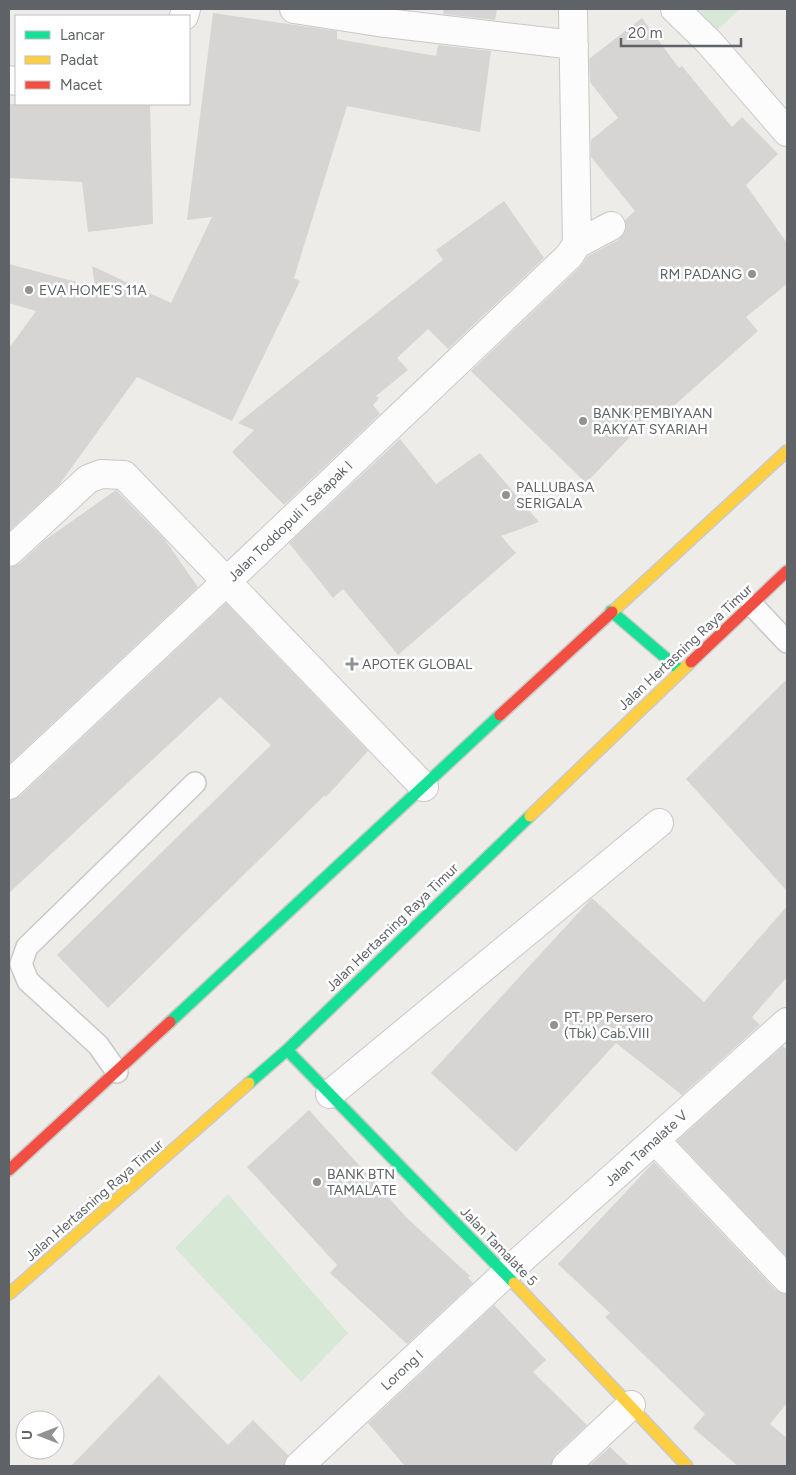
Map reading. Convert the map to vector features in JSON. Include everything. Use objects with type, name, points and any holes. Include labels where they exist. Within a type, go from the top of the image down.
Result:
[{"type":"main road","points":[[9,1170],[424,787],[611,610],[787,451]]},
{"type":"main road","name":"Jalan Hertasning Raya Timur","points":[[9,1294],[287,1050],[680,671],[787,571]]},
{"type":"main road","points":[[611,610],[680,671]]},
{"type":"main road","name":"Jalan Tamalate 5","points":[[287,1050],[631,1405],[687,1466]]},
{"type":"street","points":[[294,9],[378,22],[574,45]]},
{"type":"street","points":[[573,9],[573,250]]},
{"type":"street","points":[[675,9],[709,42],[787,132]]},
{"type":"street","name":"Jalan Toddopuli I Setapak I","points":[[9,785],[227,581],[573,250],[611,226]]},
{"type":"street","points":[[9,552],[88,479],[101,474],[124,475],[424,787]]},
{"type":"street","points":[[330,1094],[659,823]]},
{"type":"street","name":"Jalan Tamalate V","points":[[505,1274],[654,1140],[785,1028]]},
{"type":"street","points":[[654,1140],[787,1279]]},
{"type":"street","name":"Lorong I","points":[[299,1466],[505,1274]]},
{"type":"street","points":[[566,1466],[631,1405]]},
{"type":"lane","points":[[752,605],[787,642]]},
{"type":"lane","points":[[117,1072],[98,1046],[28,982],[21,964],[27,947],[196,783]]},
{"type":"green space","points":[[688,9],[740,9],[714,33]]},
{"type":"green space","points":[[228,1194],[348,1333],[301,1382],[175,1248]]},
{"type":"building","points":[[444,9],[497,9],[495,20],[443,14]]},
{"type":"building","points":[[213,13],[337,31],[337,39],[436,56],[438,45],[491,51],[480,132],[347,106],[294,278],[300,281],[232,421],[137,377],[59,485],[9,531],[9,348],[36,311],[9,303],[9,264],[95,287],[92,266],[171,303],[212,217],[187,220]]},
{"type":"building","points":[[642,18],[679,68],[682,66],[732,127],[742,117],[778,154],[746,185],[787,243],[787,284],[746,317],[758,331],[659,419],[653,413],[586,483],[471,371],[580,267],[588,256],[618,240],[624,234],[625,220],[635,211],[591,157],[591,140],[618,118],[590,82],[589,59]]},
{"type":"building","points":[[10,104],[150,105],[153,224],[88,232],[82,182],[9,178]]},
{"type":"building","points":[[504,201],[544,258],[448,349],[428,329],[397,358],[408,370],[376,396],[379,398],[373,405],[380,414],[284,505],[232,452],[254,430],[238,423],[443,260],[436,250]]},
{"type":"building","points":[[400,439],[436,484],[480,453],[539,522],[501,536],[516,553],[398,655],[343,589],[333,598],[289,543]]},
{"type":"building","points":[[116,490],[165,540],[198,587],[9,764],[9,567],[19,564],[45,540]]},
{"type":"building","points":[[226,603],[368,751],[326,797],[325,795],[108,1008],[57,955],[271,745],[220,697],[9,893],[9,800],[20,796]]},
{"type":"building","points":[[787,679],[787,891],[686,779]]},
{"type":"building","name":"PT. PP Persero (Tbk) Cab.VIII","points":[[592,898],[704,1002],[787,906],[787,977],[752,1017],[760,1025],[682,1095],[616,1043],[516,1152],[431,1073]]},
{"type":"building","points":[[783,1046],[787,1050],[787,1257],[677,1141]]},
{"type":"building","points":[[309,1110],[408,1219],[470,1276],[468,1278],[473,1283],[407,1344],[330,1273],[337,1265],[247,1167]]},
{"type":"building","points":[[654,1162],[776,1290],[787,1294],[787,1403],[770,1424],[787,1438],[787,1466],[738,1466],[693,1428],[705,1414],[605,1317],[610,1313],[558,1264]]},
{"type":"building","points":[[494,1305],[546,1360],[533,1372],[587,1425],[555,1455],[551,1466],[405,1466],[368,1423]]},
{"type":"building","points":[[159,1375],[228,1445],[253,1420],[288,1455],[284,1466],[71,1466]]},
{"type":"building","points":[[610,1447],[630,1466],[589,1466]]},
{"type":"traffic: fast","points":[[611,611],[681,671]]},
{"type":"traffic: fast","points":[[170,1022],[500,715]]},
{"type":"traffic: fast","points":[[249,1083],[287,1050],[530,816]]},
{"type":"traffic: fast","points":[[287,1050],[514,1283]]},
{"type":"traffic: slow","points":[[612,612],[787,451]]},
{"type":"traffic: slow","points":[[530,816],[691,662]]},
{"type":"traffic: slow","points":[[9,1294],[249,1083]]},
{"type":"traffic: slow","points":[[514,1283],[687,1466]]},
{"type":"traffic: jam","points":[[691,662],[787,571]]},
{"type":"traffic: jam","points":[[500,715],[612,612]]},
{"type":"traffic: jam","points":[[9,1170],[170,1022]]},
{"type":"place","name":"RM PADANG","points":[[752,274]]},
{"type":"place","name":"EVA HOME'S 11A","points":[[29,290]]},
{"type":"place","name":"BANK PEMBIYAAN RAKYAT SYARIAH","points":[[583,421]]},
{"type":"place","name":"PALLUBASA SERIGALA","points":[[506,495]]},
{"type":"place","name":"APOTEK GLOBAL","points":[[352,664]]},
{"type":"place","name":"PT. PP Persero (Tbk) Cab.VIII","points":[[554,1025]]},
{"type":"place","name":"BANK BTN TAMALATE","points":[[317,1182]]}]
